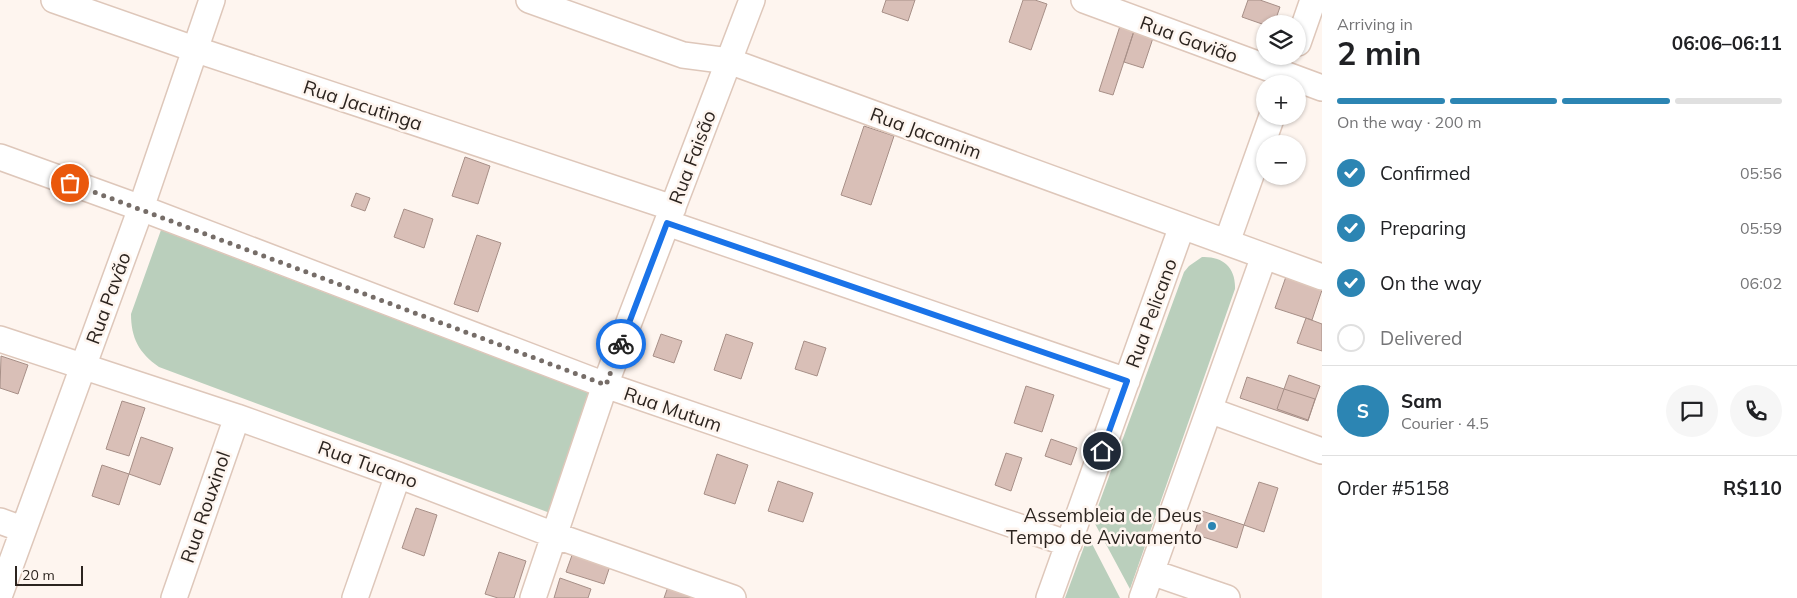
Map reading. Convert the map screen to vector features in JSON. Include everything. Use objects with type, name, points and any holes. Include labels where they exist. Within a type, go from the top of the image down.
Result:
[{"type":"street","name":"Rua Jacutinga","points":[[54,0],[670,216],[1127,381]]},
{"type":"street","name":"Rua Pavão","points":[[0,594],[11,525],[83,367],[141,208],[212,0]]},
{"type":"street","name":"Rua Jacamim","points":[[528,0],[567,6],[683,56],[729,61],[1322,277]]},
{"type":"street","name":"Rua Faisão","points":[[533,598],[606,385],[752,0]]},
{"type":"street","name":"Rua Gavião","points":[[1084,0],[1287,72],[1322,88]]},
{"type":"street","points":[[1306,20],[1313,0]]},
{"type":"street","points":[[1227,242],[1269,125]]},
{"type":"street","name":"Rua Mutum","points":[[0,157],[141,208],[606,385],[1068,544]]},
{"type":"street","name":"Rua Pelicano","points":[[1049,598],[1182,226]]},
{"type":"street","points":[[1142,598],[1264,256]]},
{"type":"street","name":"Rua Tucano","points":[[0,339],[237,417],[726,597]]},
{"type":"street","points":[[1209,410],[1322,451]]},
{"type":"street","name":"Rua Rouxinol","points":[[174,598],[237,417]]},
{"type":"street","points":[[355,598],[398,475]]},
{"type":"street","points":[[1151,572],[1226,598]]},
{"type":"green space","points":[[161,230],[594,395],[550,513],[159,367],[152,362],[141,350],[135,338],[131,314]]},
{"type":"green space","points":[[1202,257],[1216,259],[1227,265],[1233,275],[1235,289],[1130,589],[1093,520],[1184,272]]},
{"type":"green space","points":[[1088,536],[1120,598],[1065,598]]},
{"type":"building","points":[[886,0],[915,0],[908,21],[882,12]]},
{"type":"building","points":[[1023,0],[1035,0],[1047,4],[1031,50],[1009,42]]},
{"type":"building","points":[[1248,0],[1260,0],[1280,7],[1277,15],[1256,15],[1256,22],[1242,17]]},
{"type":"building","points":[[1120,26],[1134,31],[1113,95],[1099,91]]},
{"type":"building","points":[[1134,31],[1153,38],[1143,68],[1124,62]]},
{"type":"building","points":[[864,126],[894,136],[871,205],[841,195]]},
{"type":"building","points":[[465,157],[490,166],[478,204],[452,196]]},
{"type":"building","points":[[356,193],[370,198],[365,211],[351,206]]},
{"type":"building","points":[[404,209],[433,219],[424,248],[394,237]]},
{"type":"building","points":[[477,235],[501,243],[478,312],[454,304]]},
{"type":"building","points":[[1289,268],[1322,279],[1322,290],[1312,320],[1275,308]]},
{"type":"building","points":[[1306,318],[1322,324],[1322,351],[1297,343]]},
{"type":"building","points":[[661,334],[682,341],[674,363],[653,356]]},
{"type":"building","points":[[726,334],[753,343],[741,379],[714,370]]},
{"type":"building","points":[[804,341],[826,348],[817,376],[795,369]]},
{"type":"building","points":[[1,356],[28,365],[18,394],[0,388]]},
{"type":"building","points":[[1289,375],[1320,386],[1308,420],[1277,409]]},
{"type":"building","points":[[1247,377],[1315,399],[1308,421],[1240,398]]},
{"type":"building","points":[[1026,386],[1054,395],[1042,432],[1014,423]]},
{"type":"building","points":[[122,401],[145,408],[129,456],[106,449]]},
{"type":"building","points":[[141,437],[173,448],[160,485],[129,474]]},
{"type":"building","points":[[1051,439],[1077,448],[1071,465],[1045,456]]},
{"type":"building","points":[[1006,453],[1022,458],[1011,491],[995,485]]},
{"type":"building","points":[[717,454],[748,465],[735,504],[704,494]]},
{"type":"building","points":[[102,465],[129,474],[119,505],[92,496]]},
{"type":"building","points":[[778,481],[813,493],[803,522],[768,511]]},
{"type":"building","points":[[1259,482],[1278,488],[1264,532],[1244,525]]},
{"type":"building","points":[[416,508],[437,515],[424,556],[402,548]]},
{"type":"building","points":[[1202,511],[1244,525],[1237,548],[1194,534]]},
{"type":"building","points":[[576,544],[613,557],[604,584],[566,572]]},
{"type":"building","points":[[499,552],[526,561],[514,598],[498,598],[485,594]]},
{"type":"building","points":[[560,578],[591,589],[588,598],[554,598]]},
{"type":"building","points":[[669,584],[696,598],[664,598]]},
{"type":"way so far","points":[[70,183],[160,215],[606,385],[621,344]]},
{"type":"place","name":"Assembleia de Deus Tempo de Avivamento","points":[[1212,526]]},
{"type":"route","points":[[621,344],[667,223],[1127,381],[1102,451]]}]
